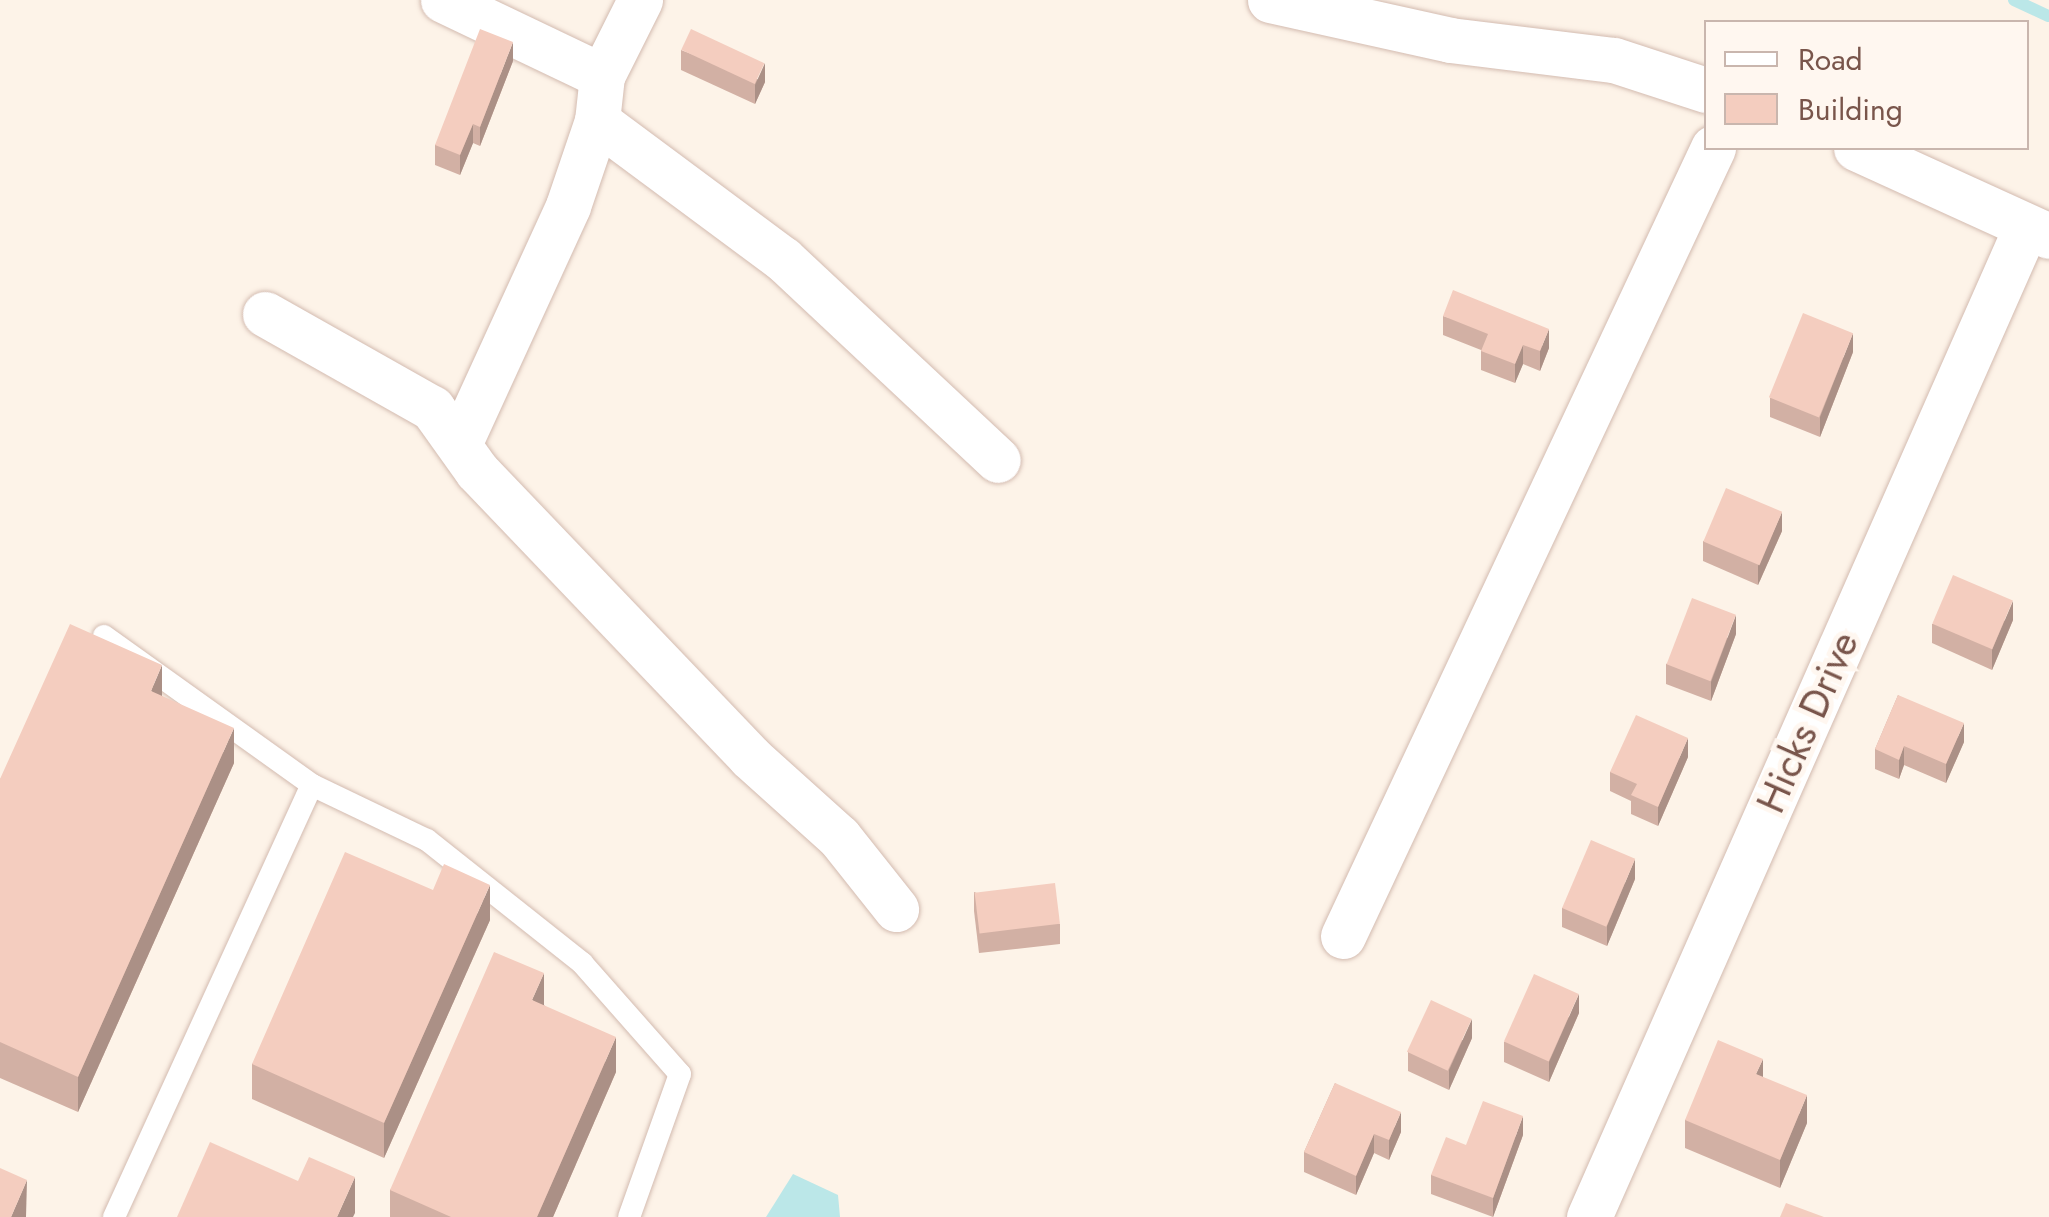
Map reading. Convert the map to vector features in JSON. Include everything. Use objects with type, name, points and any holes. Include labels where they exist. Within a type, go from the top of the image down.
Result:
[{"type":"street","points":[[442,0],[602,76]]},
{"type":"street","points":[[461,440],[568,206],[597,121],[602,76],[640,0]]},
{"type":"street","points":[[1270,0],[1450,40],[1614,60],[1704,89]]},
{"type":"street","points":[[597,121],[783,259],[998,460]]},
{"type":"street","points":[[1343,936],[1712,150]]},
{"type":"street","points":[[1860,150],[2038,232]]},
{"type":"street","name":"Hicks Drive","points":[[1589,1217],[2038,232]]},
{"type":"street","points":[[265,314],[432,408],[461,440],[476,471],[750,756],[840,837],[896,909]]},
{"type":"lane","points":[[104,636],[312,785],[426,840],[582,963],[680,1074],[629,1217]]},
{"type":"lane","points":[[114,1217],[312,785]]},
{"type":"water","points":[[793,1174],[838,1195],[840,1217],[766,1217]]},
{"type":"building","points":[[480,29],[513,42],[480,127],[473,124],[460,155],[435,145]]},
{"type":"building","points":[[691,29],[764,63],[755,84],[681,50]]},
{"type":"building","points":[[1453,290],[1549,329],[1540,351],[1523,345],[1515,364],[1481,351],[1488,334],[1443,316]]},
{"type":"building","points":[[1803,313],[1853,333],[1819,418],[1769,397]]},
{"type":"building","points":[[1726,488],[1782,512],[1759,565],[1703,541]]},
{"type":"building","points":[[1953,575],[2013,600],[1992,649],[1932,624]]},
{"type":"building","points":[[1692,598],[1736,615],[1710,681],[1667,664]]},
{"type":"building","points":[[70,624],[162,665],[151,691],[234,728],[78,1077],[0,1042],[0,779]]},
{"type":"building","points":[[1898,695],[1964,723],[1946,764],[1904,746],[1899,760],[1875,749]]},
{"type":"building","points":[[1636,715],[1688,738],[1658,807],[1631,795],[1637,784],[1610,772]]},
{"type":"building","points":[[1591,840],[1635,859],[1606,927],[1562,908]]},
{"type":"building","points":[[345,852],[433,890],[444,864],[490,885],[384,1123],[252,1064]]},
{"type":"building","points":[[1055,883],[1060,924],[980,934],[975,893]]},
{"type":"building","points":[[494,952],[544,973],[532,1000],[616,1037],[537,1217],[451,1217],[390,1190]]},
{"type":"building","points":[[1534,974],[1579,994],[1549,1062],[1504,1042]]},
{"type":"building","points":[[1431,1000],[1472,1019],[1448,1071],[1407,1052]]},
{"type":"building","points":[[1718,1040],[1763,1059],[1756,1074],[1807,1095],[1780,1160],[1685,1120]]},
{"type":"building","points":[[1335,1083],[1401,1112],[1389,1140],[1374,1134],[1356,1176],[1304,1152]]},
{"type":"building","points":[[1483,1101],[1523,1116],[1493,1198],[1431,1175],[1446,1137],[1466,1145]]},
{"type":"building","points":[[210,1142],[298,1181],[309,1157],[355,1177],[337,1217],[177,1217]]},
{"type":"building","points":[[0,1168],[27,1180],[11,1217],[0,1217]]},
{"type":"building","points":[[1786,1203],[1824,1217],[1780,1217]]},
{"type":"waterway","points":[[2014,0],[2049,16]]}]
